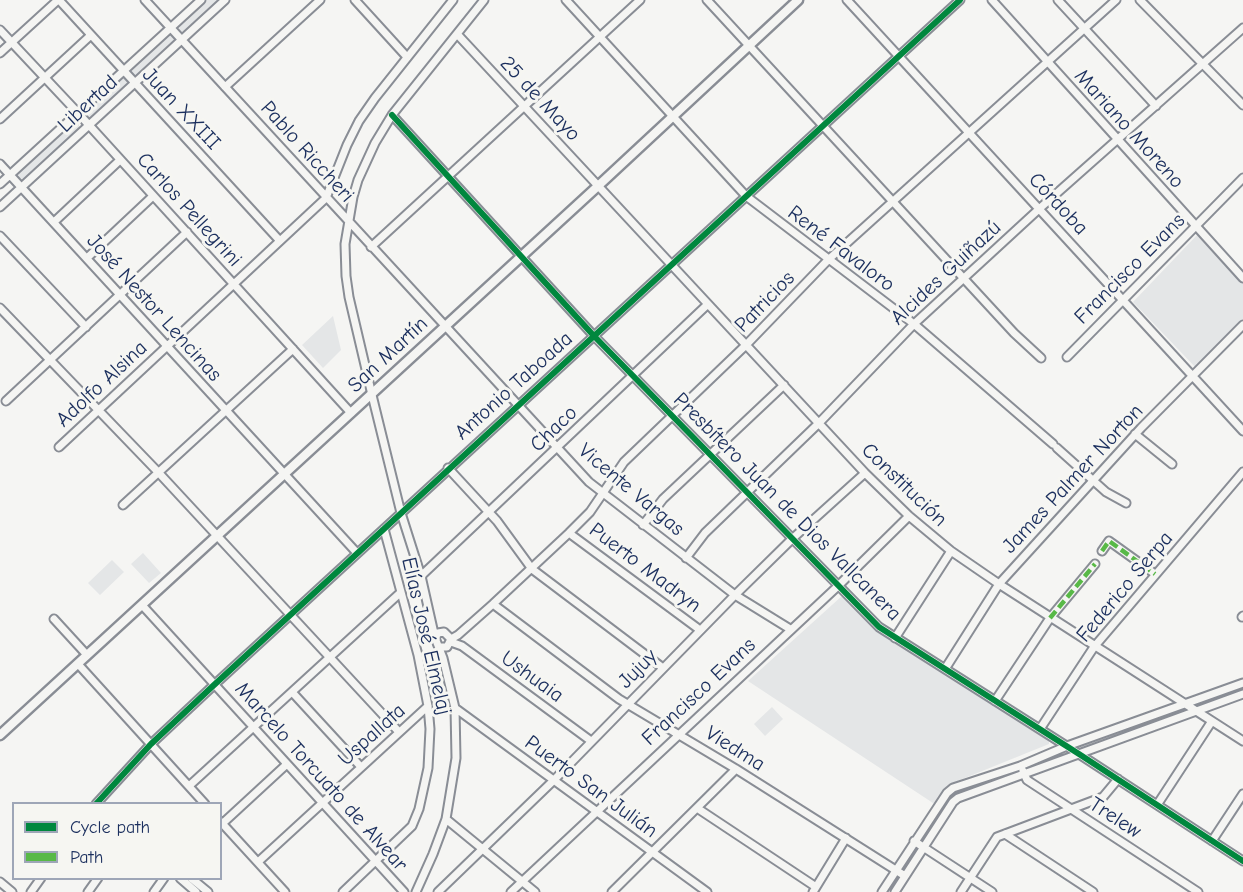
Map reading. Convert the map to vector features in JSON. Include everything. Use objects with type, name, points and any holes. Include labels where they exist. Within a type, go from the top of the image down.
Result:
[{"type":"main road","name":"San Martín","points":[[0,735],[372,395],[798,0]]},
{"type":"street","name":"Juan XXIII","points":[[58,0],[280,241]]},
{"type":"street","points":[[0,53],[58,0]]},
{"type":"street","name":"Pablo Riccheri","points":[[145,0],[445,327]]},
{"type":"street","name":"Libertad","points":[[0,184],[201,0]]},
{"type":"street","name":"Libertad","points":[[0,207],[225,0]]},
{"type":"street","points":[[225,87],[320,0]]},
{"type":"street","points":[[355,0],[407,57]]},
{"type":"street","points":[[326,198],[354,130],[375,98],[453,0]]},
{"type":"street","points":[[416,892],[434,854],[446,819],[456,758],[455,708],[443,658],[435,638],[421,576],[400,513],[372,395],[346,276],[345,244],[358,180],[366,160],[392,115],[484,0]]},
{"type":"street","name":"René Favaloro","points":[[566,0],[746,196],[914,324],[1094,482],[1113,497],[1126,503]]},
{"type":"street","points":[[371,247],[640,0]]},
{"type":"street","points":[[707,0],[1014,333],[1041,358]]},
{"type":"street","name":"Córdoba","points":[[847,0],[1243,431]]},
{"type":"street","name":"Antonio Taboada","points":[[99,802],[151,744],[214,685],[960,0]]},
{"type":"street","name":"Mariano Moreno","points":[[992,0],[1243,278]]},
{"type":"street","points":[[1058,0],[1156,106]]},
{"type":"street","name":"Patricios","points":[[450,642],[532,569],[590,512],[624,462],[746,345],[828,260],[1116,0]]},
{"type":"street","points":[[1140,0],[1243,105]]},
{"type":"street","name":"Alcides Guiñazú","points":[[686,558],[705,533],[819,423],[914,324],[1039,209],[1243,28]]},
{"type":"street","name":"Carlos Pellegrini","points":[[0,30],[351,413]]},
{"type":"street","name":"25 de Mayo","points":[[457,34],[598,186]]},
{"type":"street","points":[[0,119],[91,35]]},
{"type":"street","name":"Presbítero Juan de Dios Vallcanera","points":[[392,115],[594,336],[879,627],[1079,753],[1243,861]]},
{"type":"street","points":[[54,222],[120,160]]},
{"type":"street","name":"José Nestor Lencinas","points":[[0,164],[357,554]]},
{"type":"street","name":"Francisco Evans","points":[[1066,357],[1243,178]]},
{"type":"street","name":"Constitución","points":[[598,186],[865,473],[909,516],[951,551],[999,584],[1243,741]]},
{"type":"street","points":[[87,258],[153,196]]},
{"type":"street","name":"Adolfo Alsina","points":[[59,447],[326,198]]},
{"type":"street","points":[[6,401],[119,293],[187,232]]},
{"type":"street","points":[[0,236],[86,327]]},
{"type":"street","name":"Chaco","points":[[421,576],[708,304]]},
{"type":"street","points":[[0,308],[99,409],[399,732]]},
{"type":"street","name":"James Palmer Norton","points":[[945,669],[999,584],[1094,482],[1135,434],[1243,325]]},
{"type":"street","name":"Vicente Vargas","points":[[445,327],[557,449],[602,493],[735,595],[790,629]]},
{"type":"street","points":[[123,505],[293,349]]},
{"type":"street","points":[[643,525],[663,499],[784,385]]},
{"type":"street","points":[[1135,434],[1172,464]]},
{"type":"street","points":[[448,468],[489,513],[532,569],[663,668]]},
{"type":"street","name":"Federico Serpa","points":[[1040,729],[1094,647],[1243,472]]},
{"type":"street","name":"Jujuy","points":[[438,892],[554,780],[792,539],[865,473]]},
{"type":"street","name":"Francisco Evans","points":[[511,892],[838,586],[909,516]]},
{"type":"street","name":"Elías José Elmelaj","points":[[376,861],[406,833],[415,821],[424,790],[429,759],[430,729],[428,706],[417,655],[384,529]]},
{"type":"street","name":"Puerto Madryn","points":[[569,533],[700,630]]},
{"type":"street","points":[[1102,551],[1109,542],[1155,574]]},
{"type":"street","points":[[895,638],[951,551]]},
{"type":"street","points":[[995,701],[1050,618],[1095,564]]},
{"type":"street","points":[[189,786],[400,593]]},
{"type":"street","name":"Viedma","points":[[493,604],[627,704],[736,769],[905,876]]},
{"type":"street","name":"Marcelo Torcuato de Alvear","points":[[142,605],[404,892]]},
{"type":"street","points":[[430,610],[450,642]]},
{"type":"street","points":[[54,619],[87,655]]},
{"type":"street","points":[[435,638],[438,633],[444,632]]},
{"type":"street","points":[[439,647],[450,642]]},
{"type":"street","points":[[443,658],[450,642]]},
{"type":"street","name":"Ushuaia","points":[[450,642],[462,646],[591,741]]},
{"type":"street","points":[[78,664],[203,802]]},
{"type":"street","points":[[882,892],[914,841],[947,793],[953,788],[1020,766],[1067,746],[1243,683]]},
{"type":"street","points":[[292,692],[361,767]]},
{"type":"street","points":[[895,892],[953,802],[958,798],[1243,694]]},
{"type":"street","name":"Uspallata","points":[[258,862],[428,706]]},
{"type":"street","name":"Puerto San Julián","points":[[455,708],[707,892]]},
{"type":"street","points":[[1157,805],[1212,721]]},
{"type":"street","points":[[285,892],[222,822],[287,764]]},
{"type":"street","name":"Trelew","points":[[1020,766],[1027,780],[1198,892]]},
{"type":"street","points":[[614,891],[736,769]]},
{"type":"street","points":[[961,892],[997,837],[1103,797],[1118,779]]},
{"type":"street","points":[[953,788],[958,798]]},
{"type":"street","points":[[1212,841],[1243,794]]},
{"type":"street","points":[[698,808],[815,890],[846,838]]},
{"type":"street","points":[[446,819],[535,892]]},
{"type":"street","points":[[1005,834],[1093,892]]},
{"type":"street","points":[[914,841],[992,892]]},
{"type":"street","points":[[344,892],[376,861]]},
{"type":"street","points":[[31,892],[40,880]]},
{"type":"street","points":[[88,892],[97,880]]},
{"type":"street","points":[[153,892],[163,880]]},
{"type":"street","points":[[181,880],[196,892]]},
{"type":"street","points":[[192,880],[207,892]]},
{"type":"street","points":[[0,882],[12,892]]},
{"type":"shaded area","points":[[207,0],[220,0],[186,31],[181,32],[180,25]]},
{"type":"shaded area","points":[[171,35],[175,39],[173,43],[139,74],[136,76],[132,74],[132,68]]},
{"type":"shaded area","points":[[125,77],[129,81],[126,86],[87,119],[86,111]]},
{"type":"shaded area","points":[[73,122],[79,123],[79,129],[27,177],[19,178],[19,171]]},
{"type":"shaded area","points":[[1198,234],[1243,282],[1243,321],[1197,369],[1133,302]]},
{"type":"shaded area","points":[[333,316],[341,350],[323,368],[302,345]]},
{"type":"shaded area","points":[[143,553],[161,573],[149,583],[131,564]]},
{"type":"shaded area","points":[[112,560],[124,572],[100,595],[88,583]]},
{"type":"shaded area","points":[[843,595],[874,629],[1049,740],[1049,744],[950,784],[936,805],[748,681]]},
{"type":"shaded area","points":[[772,707],[783,719],[765,736],[754,724]]},
{"type":"marked path","points":[[1102,551],[1109,541],[1155,574]]},
{"type":"marked path","points":[[1050,618],[1095,564]]},
{"type":"cycle path","points":[[98,802],[151,744],[214,685],[960,0]]},
{"type":"cycle path","points":[[392,115],[594,336],[879,627],[1243,861]]}]
